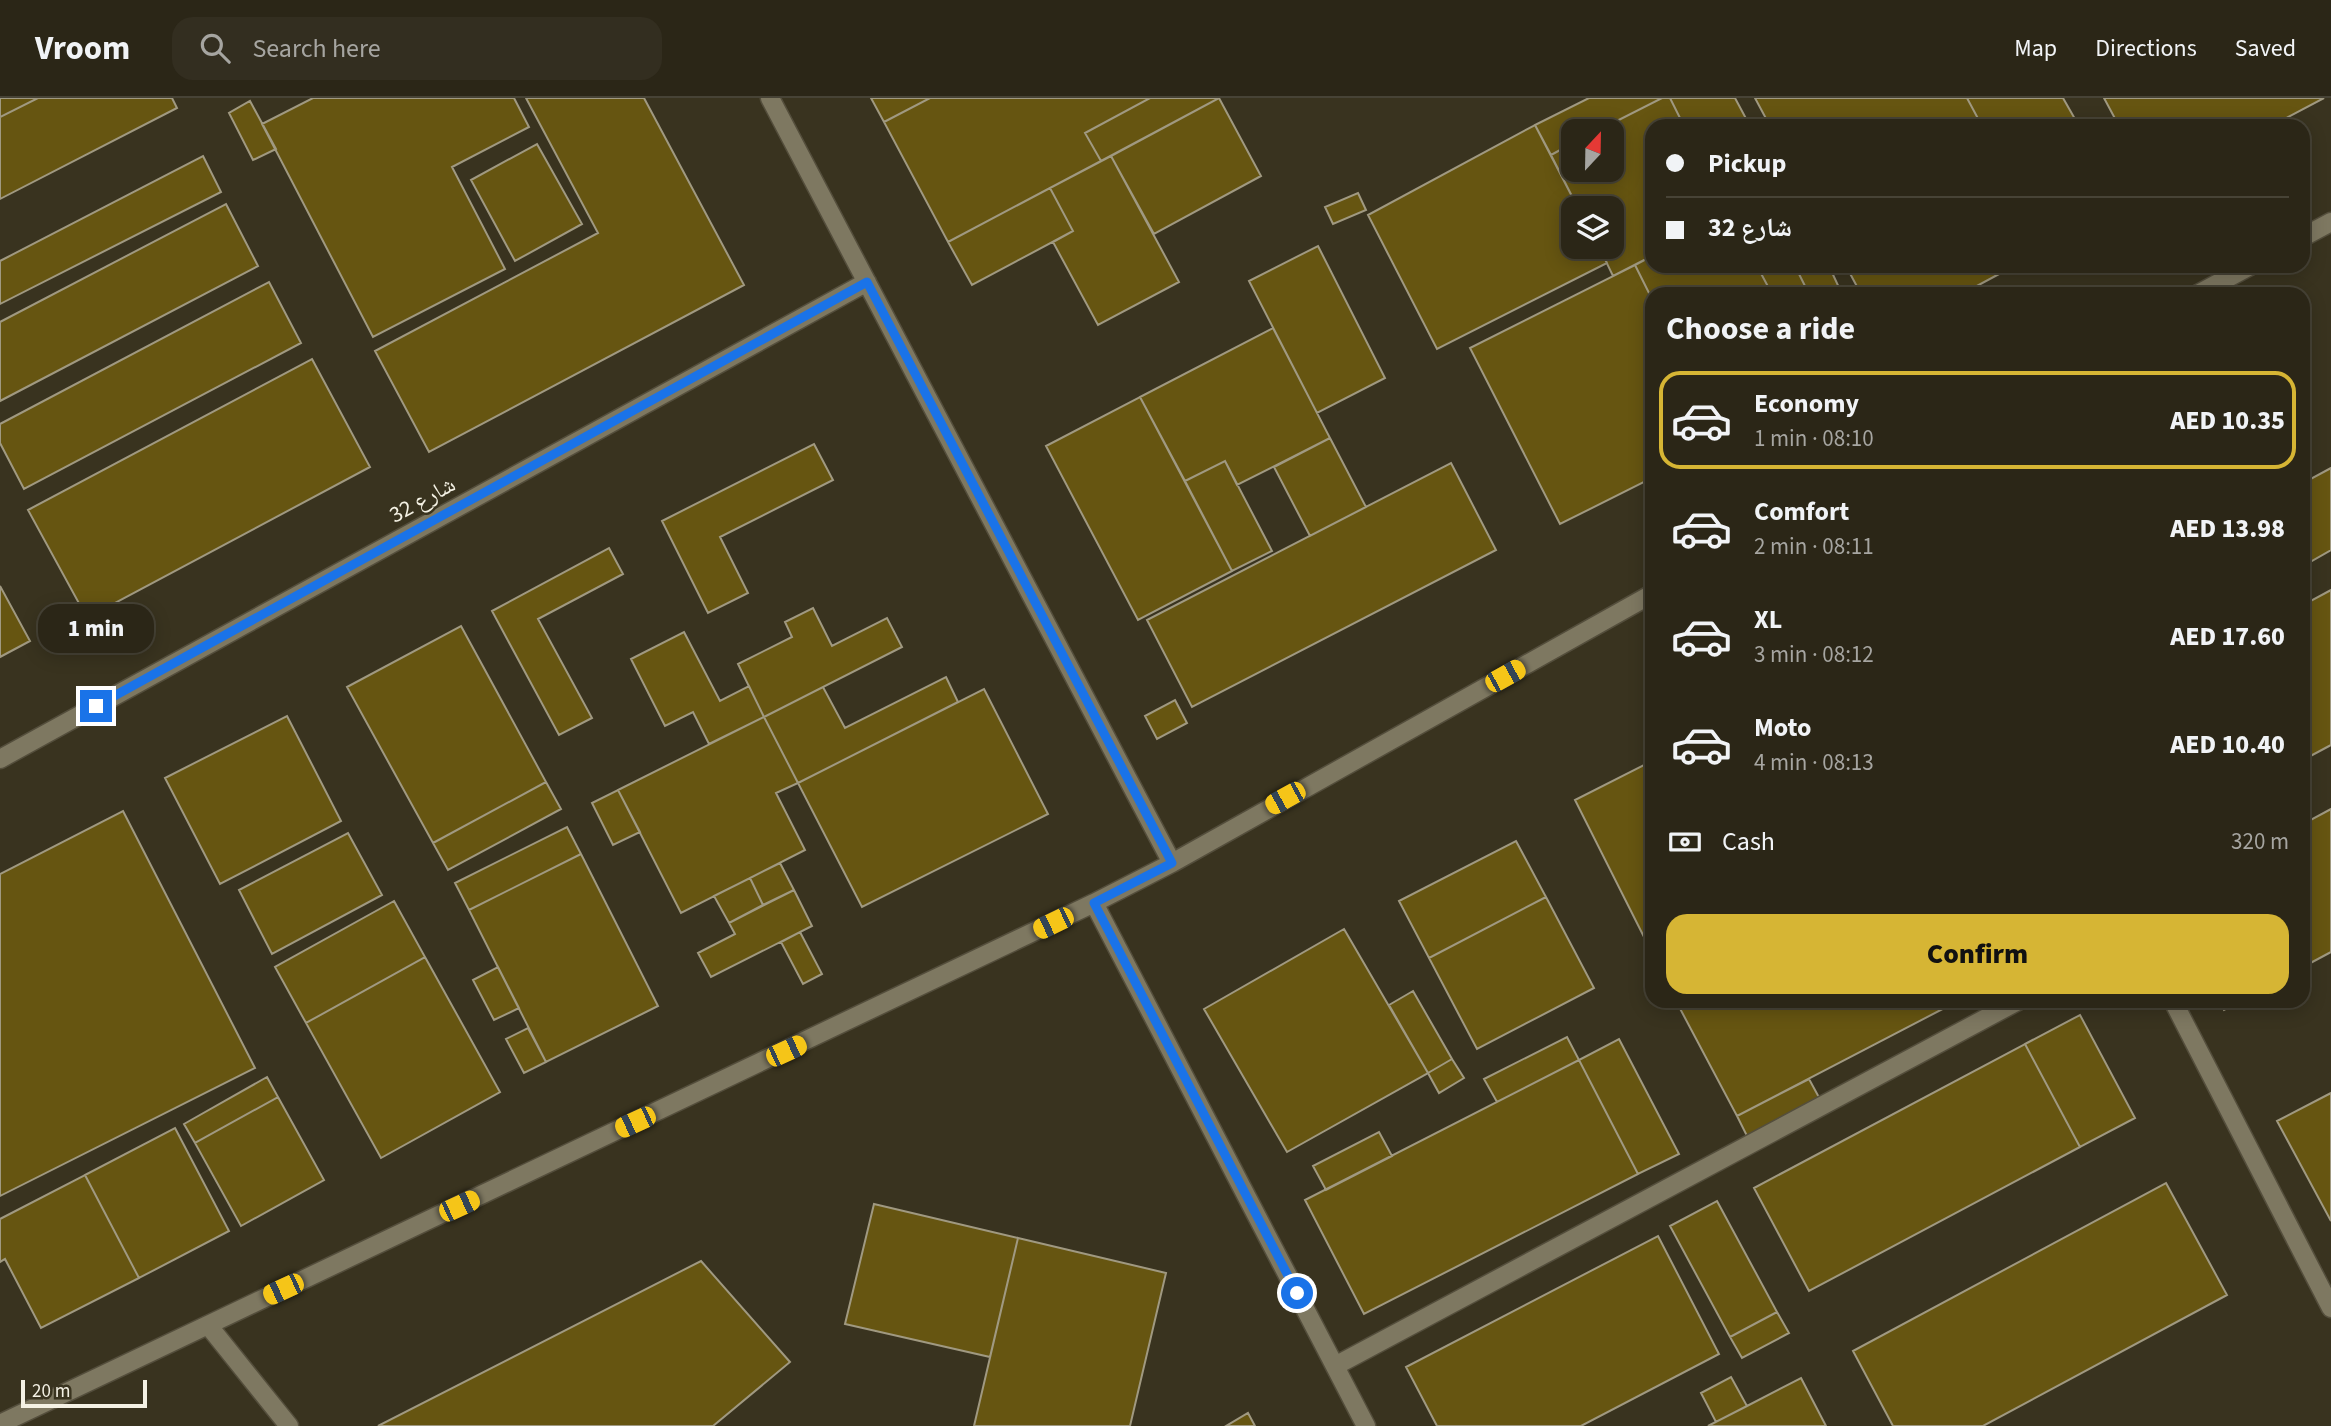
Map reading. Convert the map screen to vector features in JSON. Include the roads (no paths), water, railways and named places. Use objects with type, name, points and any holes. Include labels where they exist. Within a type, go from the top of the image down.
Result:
[{"type":"street","points":[[791,98],[772,103],[1172,863]]},
{"type":"street","points":[[2310,233],[2331,222]]},
{"type":"street","points":[[2212,287],[2237,273]]},
{"type":"street","name":"شارع 32","points":[[0,759],[867,282]]},
{"type":"street","points":[[0,1424],[1094,903],[1172,863],[1645,598]]},
{"type":"street","points":[[1094,903],[1366,1426]]},
{"type":"street","points":[[1335,1366],[2005,1008]]},
{"type":"street","points":[[2177,1008],[2331,1308]]},
{"type":"street","points":[[208,1325],[289,1426]]}]
